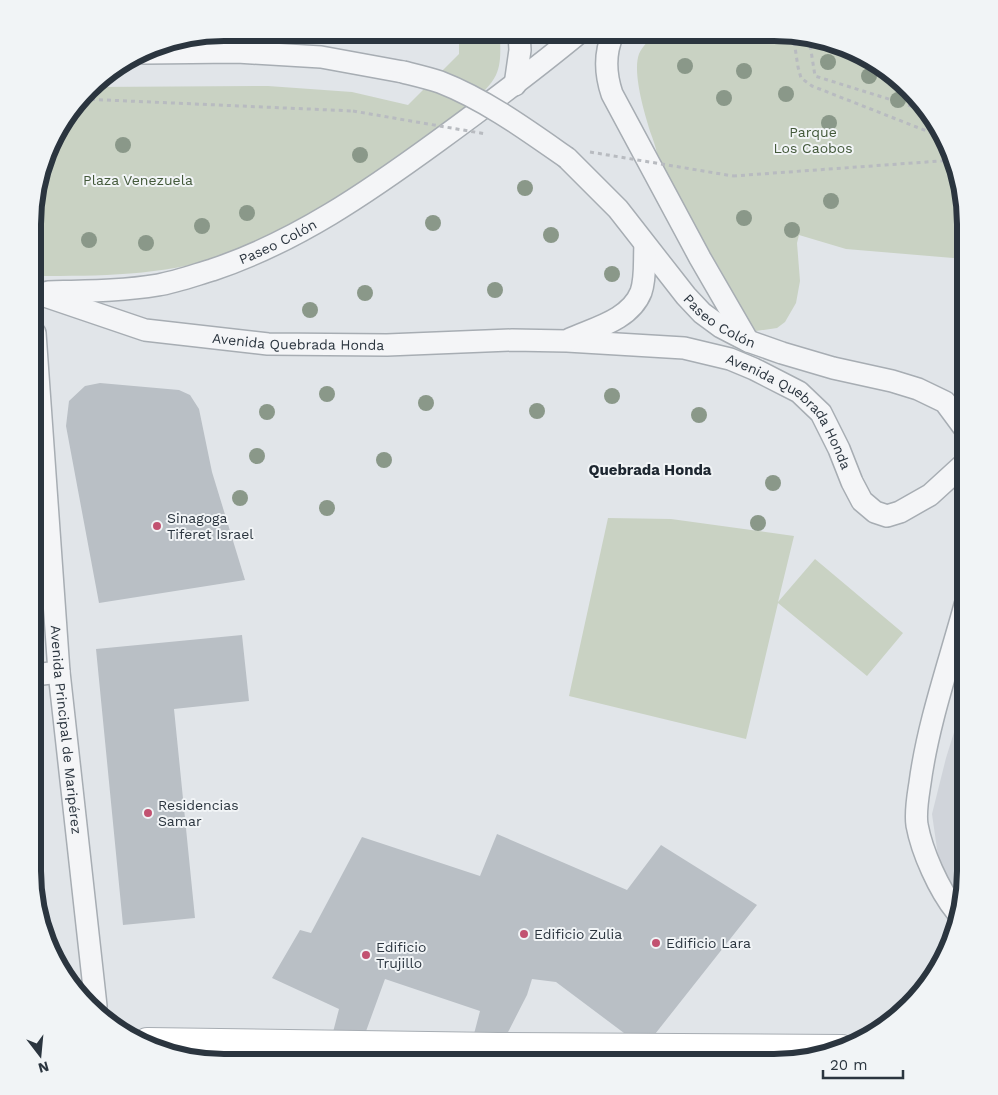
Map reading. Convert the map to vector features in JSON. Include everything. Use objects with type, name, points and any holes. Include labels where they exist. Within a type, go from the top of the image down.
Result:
[{"type":"main road","points":[[160,1042],[816,1049]]},
{"type":"street","points":[[516,84],[519,41]]},
{"type":"street","name":"Paseo Colón","points":[[41,293],[108,290],[158,285],[199,274],[247,256],[298,233],[354,201],[516,84],[570,41]]},
{"type":"street","name":"Paseo Colón","points":[[611,41],[606,60],[607,77],[612,94],[700,258],[748,342]]},
{"type":"street","name":"Paseo Colón","points":[[160,53],[237,52],[321,57],[402,72],[440,82],[478,101],[525,129],[567,158],[618,210],[702,313],[721,328],[748,342]]},
{"type":"street","name":"Avenida Quebrada Honda","points":[[566,341],[621,316],[633,306],[641,292],[644,275],[645,245]]},
{"type":"street","name":"Avenida Quebrada Honda","points":[[41,295],[145,330],[268,344],[387,345],[512,340],[566,341],[684,348],[730,360],[799,392],[821,413],[862,501],[875,512],[887,516],[913,506],[930,495],[957,470]]},
{"type":"street","points":[[748,342],[833,368],[892,381],[918,389],[945,402],[957,418]]},
{"type":"street","name":"Avenida Principal de Maripérez","points":[[41,407],[59,672],[95,1000]]},
{"type":"street","points":[[953,907],[927,859],[917,824],[918,796],[926,750],[957,635]]},
{"type":"street","points":[[41,674],[59,672]]},
{"type":"path","points":[[795,43],[798,67],[802,78],[812,86],[931,132]]},
{"type":"path","points":[[810,45],[815,76],[913,107]]},
{"type":"path","points":[[91,99],[353,111]]},
{"type":"path","points":[[733,176],[945,161]]},
{"type":"shaded area","points":[[957,723],[957,871],[955,897],[949,889],[938,856],[932,814]]},
{"type":"green space","name":"Plaza Venezuela","points":[[459,41],[500,41],[499,65],[496,75],[486,89],[470,104],[350,191],[279,232],[236,252],[177,268],[130,274],[41,276],[43,200],[51,165],[60,143],[72,123],[104,87],[268,86],[352,92],[408,105],[459,54]]},
{"type":"green space","name":"Parque Los Caobos","points":[[648,41],[774,41],[798,43],[821,47],[844,55],[875,72],[903,95],[919,113],[943,154],[951,177],[955,200],[957,258],[846,249],[799,235],[797,243],[800,281],[796,303],[785,322],[777,328],[756,331],[746,325],[720,269],[657,167],[656,150],[648,126],[637,72],[639,54]]},
{"type":"green space","points":[[608,518],[671,519],[794,536],[778,602],[815,559],[903,633],[867,676],[778,603],[746,739],[569,696]]},
{"type":"building","name":"Sinagoga Tiferet Israel","points":[[100,383],[179,390],[190,395],[199,409],[212,472],[245,580],[99,603],[66,426],[69,401],[85,386]]},
{"type":"building","name":"Residencias Samar","points":[[242,635],[249,701],[174,709],[195,918],[123,925],[96,649]]},
{"type":"building","points":[[497,834],[627,890],[661,845],[757,905],[644,1048],[556,982],[532,979],[527,995],[505,1038],[474,1034],[480,1011],[385,979],[361,1045],[332,1036],[339,1009],[272,978],[300,930],[311,933],[362,837],[480,876]]},
{"type":"place","name":"Sinagoga Tiferet Israel","points":[[157,526]]},
{"type":"place","name":"Residencias Samar","points":[[148,813]]},
{"type":"place","name":"Edificio Zulia","points":[[524,934]]},
{"type":"place","name":"Edificio Lara","points":[[656,943]]},
{"type":"place","name":"Edificio Trujillo","points":[[366,955]]},
{"type":"district","name":"Quebrada Honda","points":[[650,470]]}]
